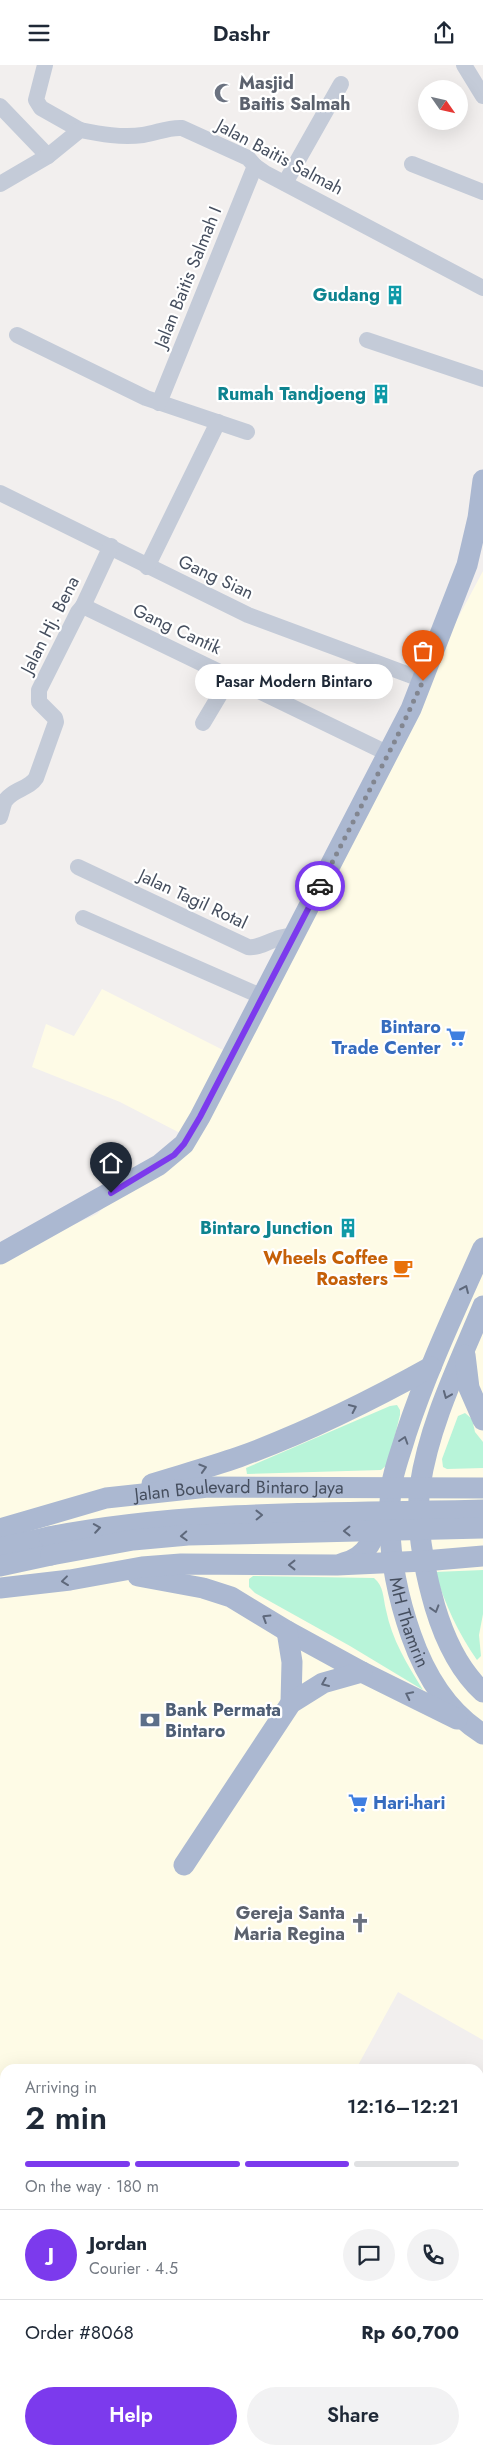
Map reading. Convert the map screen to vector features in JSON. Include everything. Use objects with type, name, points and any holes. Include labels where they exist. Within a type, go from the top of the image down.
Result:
[{"type":"main road","points":[[0,1254],[133,1180],[174,1155],[184,1144],[200,1117],[389,754],[423,681],[467,565],[478,518],[483,480]]},
{"type":"main road","name":"MH Thamrin","points":[[476,1729],[436,1690],[418,1656],[403,1612],[393,1562],[390,1535],[392,1487],[415,1406],[483,1248]]},
{"type":"main road","name":"MH Thamrin","points":[[483,1307],[442,1407],[420,1487],[419,1533],[438,1616],[453,1652],[472,1682],[483,1692]]},
{"type":"main road","points":[[465,1350],[469,1388],[483,1420]]},
{"type":"main road","points":[[106,1498],[239,1457],[334,1417],[431,1367]]},
{"type":"main road","name":"Jalan Boulevard Bintaro Jaya","points":[[0,1529],[106,1498],[208,1487],[476,1488]]},
{"type":"main road","points":[[338,1565],[358,1557],[366,1550],[376,1530],[375,1514],[368,1499],[356,1489],[342,1487]]},
{"type":"main road","points":[[476,1488],[458,1491],[450,1497],[446,1516],[450,1532],[459,1546],[480,1556]]},
{"type":"main road","name":"Jalan Boulevard Bintaro Jaya","points":[[0,1566],[50,1546],[133,1523],[186,1518],[483,1510]]},
{"type":"main road","name":"Jalan Boulevard Bintaro Jaya","points":[[0,1548],[188,1535],[483,1528]]},
{"type":"main road","points":[[0,1588],[113,1573],[142,1567],[181,1564],[338,1565],[480,1556]]},
{"type":"main road","points":[[113,1573],[150,1577],[203,1588],[231,1597],[287,1631],[362,1672],[476,1729]]},
{"type":"main road","points":[[287,1631],[292,1662],[291,1703]]},
{"type":"main road","points":[[184,1865],[291,1703],[323,1683],[362,1672]]},
{"type":"street","name":"Jalan Baitis Salmah","points":[[45,65],[36,100],[41,108],[80,130],[109,135],[143,135],[171,127],[182,128],[248,158],[255,167],[483,288]]},
{"type":"street","points":[[464,65],[483,96]]},
{"type":"street","points":[[286,183],[341,84]]},
{"type":"street","points":[[0,106],[48,156]]},
{"type":"street","points":[[0,185],[48,156],[80,130]]},
{"type":"street","points":[[412,163],[483,192]]},
{"type":"street","name":"Jalan Baitis Salmah I","points":[[159,403],[255,167]]},
{"type":"street","points":[[17,335],[159,403],[247,432]]},
{"type":"street","points":[[367,340],[483,379]]},
{"type":"street","points":[[147,567],[218,422]]},
{"type":"street","name":"Gang Sian","points":[[0,493],[111,546],[147,567],[248,615],[423,681]]},
{"type":"street","name":"Jalan Hj. Bena","points":[[0,817],[7,799],[31,784],[36,778],[56,719],[39,702],[40,690],[111,546]]},
{"type":"street","name":"Gang Cantik","points":[[83,606],[389,754]]},
{"type":"street","points":[[203,723],[231,676]]},
{"type":"street","name":"Jalan Tagil Rotal","points":[[78,867],[248,947],[257,946],[280,936],[294,936]]},
{"type":"street","points":[[83,918],[262,997]]},
{"type":"shaded area","points":[[483,571],[483,2040],[398,1992],[359,2064],[0,2064],[0,1258],[97,1214],[180,1133],[120,1102],[32,1067],[46,1024],[74,1036],[102,989],[227,1052]]},
{"type":"green space","points":[[397,1405],[400,1415],[388,1464],[381,1470],[247,1474],[246,1468],[390,1406]]},
{"type":"green space","points":[[465,1413],[472,1419],[475,1432],[483,1442],[483,1468],[447,1469],[443,1467],[442,1459],[458,1416]]},
{"type":"green space","points":[[483,1570],[483,1614],[479,1635],[481,1656],[477,1660],[453,1618],[435,1572]]},
{"type":"green space","points":[[253,1576],[374,1578],[381,1588],[396,1642],[423,1690],[350,1646],[255,1593],[249,1587],[249,1579]]},
{"type":"way so far","points":[[320,886],[396,739],[423,681]]},
{"type":"place","name":"Masjid Baitis Salmah","points":[[224,93]]},
{"type":"place","name":"Gudang","points":[[395,295]]},
{"type":"place","name":"Rumah Tandjoeng","points":[[381,394]]},
{"type":"place","name":"Pasar Modern Bintaro","points":[[423,681]]},
{"type":"place","name":"Bintaro Trade Center","points":[[456,1037]]},
{"type":"place","name":"Bintaro Junction","points":[[348,1228]]},
{"type":"place","name":"Wheels Coffee Roasters","points":[[403,1268]]},
{"type":"place","name":"Bank Permata Bintaro","points":[[150,1720]]},
{"type":"place","name":"Hari-hari","points":[[358,1803]]},
{"type":"place","name":"Gereja Santa Maria Regina","points":[[360,1923]]},
{"type":"route","points":[[111,1193],[174,1155],[184,1144],[200,1117],[320,886]]}]
